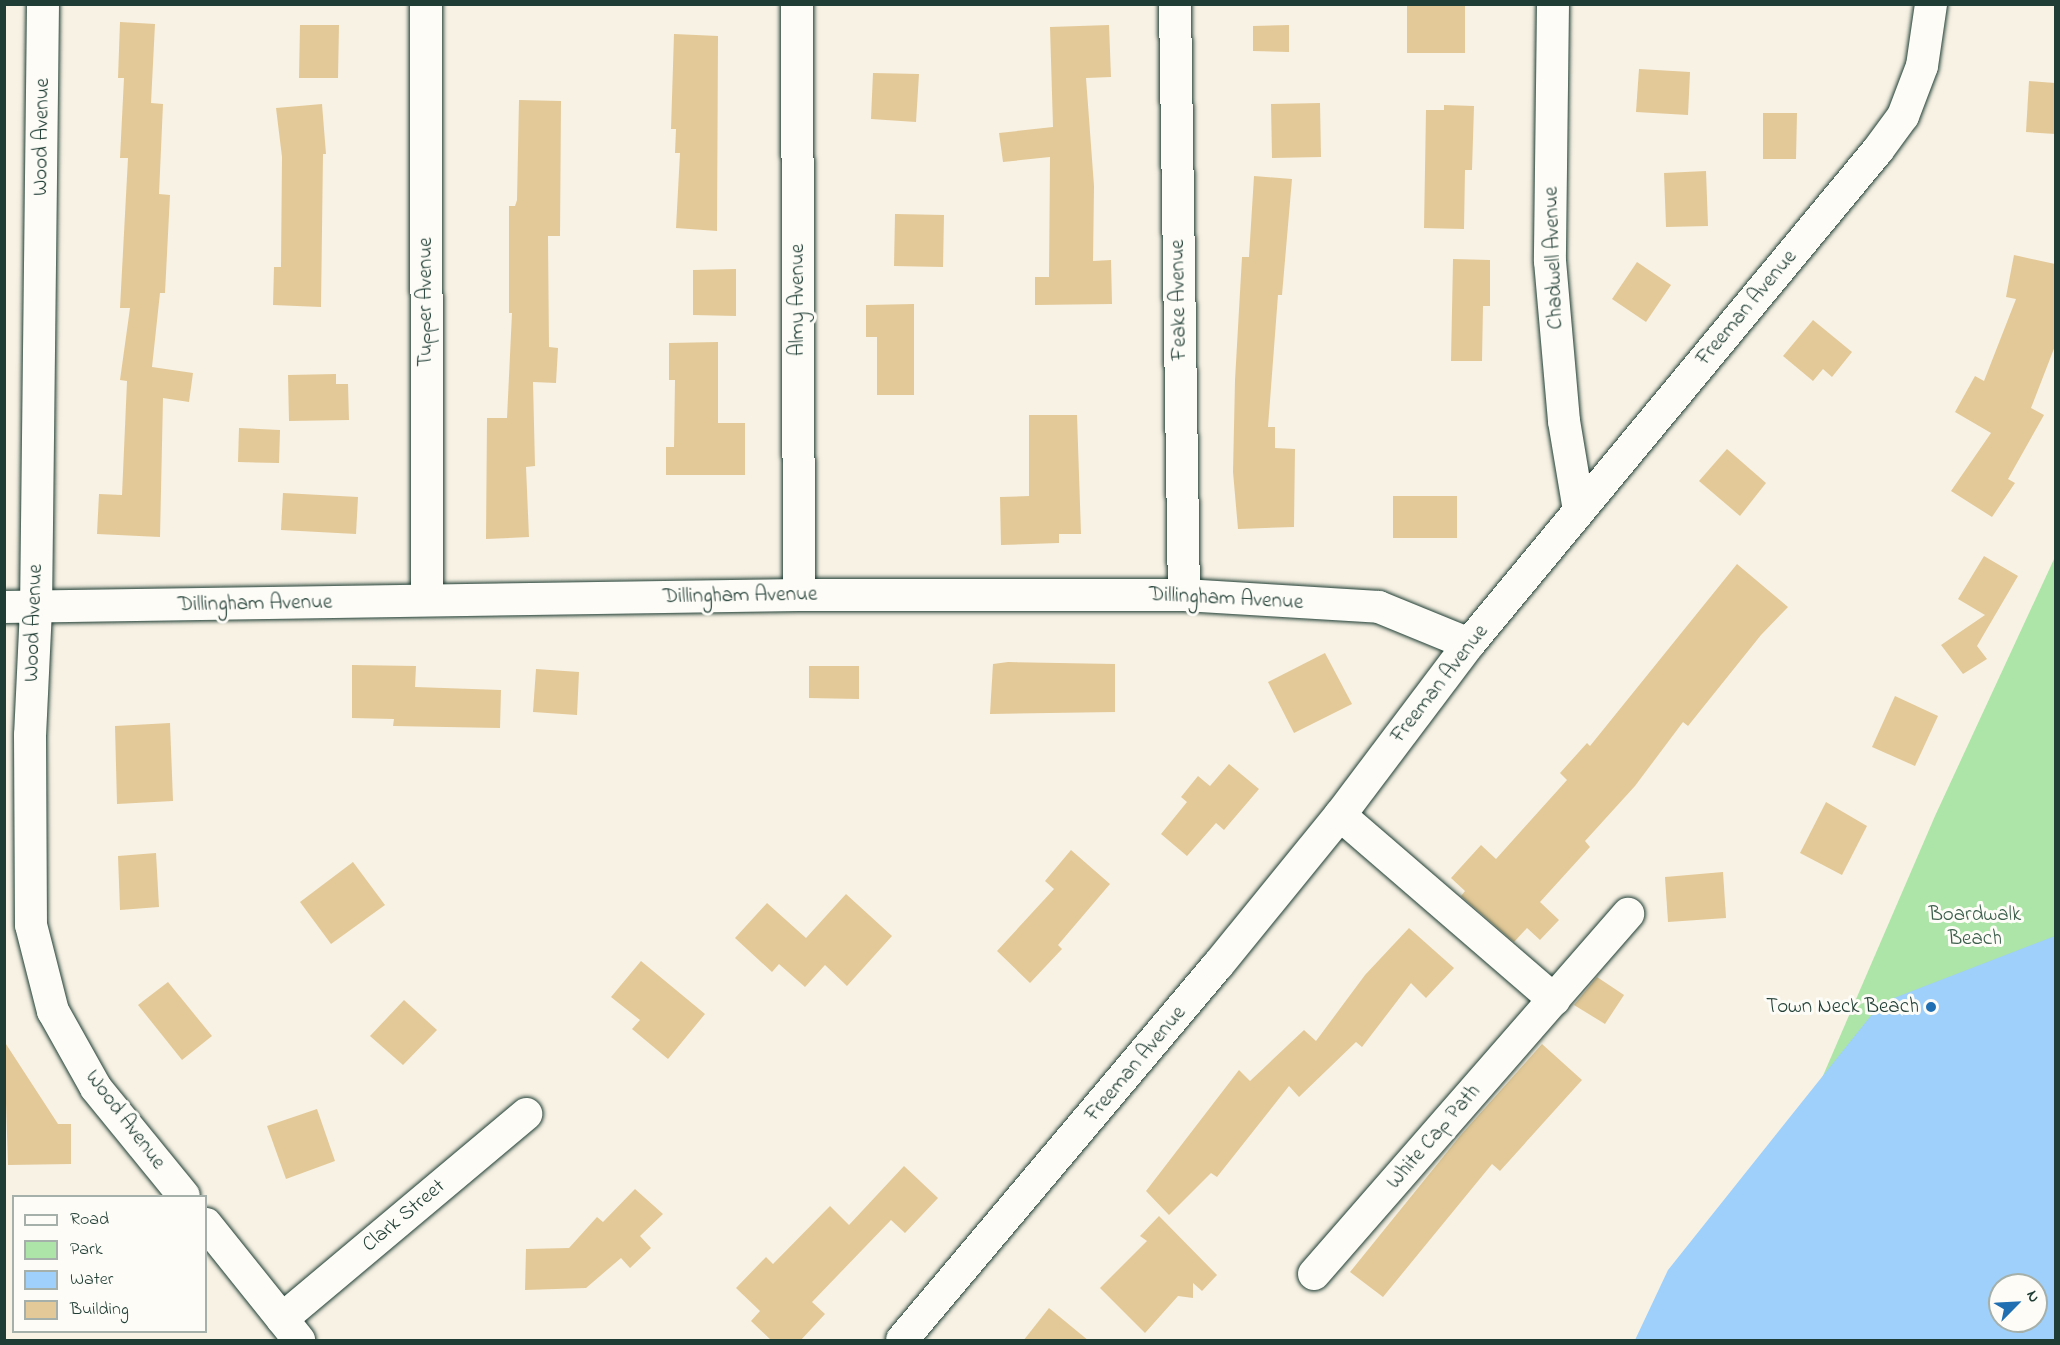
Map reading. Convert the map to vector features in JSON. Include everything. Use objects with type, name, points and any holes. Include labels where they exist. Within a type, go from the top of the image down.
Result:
[{"type":"street","name":"Wood Avenue","points":[[43,4],[36,609],[30,735],[34,936],[53,1011],[96,1088],[182,1195]]},
{"type":"street","name":"Tupper Avenue","points":[[426,4],[427,600]]},
{"type":"street","name":"Almy Avenue","points":[[797,4],[799,595]]},
{"type":"street","name":"Feake Avenue","points":[[1175,4],[1184,595]]},
{"type":"street","name":"Chadwell Avenue","points":[[1553,4],[1550,261],[1564,421],[1579,511]]},
{"type":"street","name":"Freeman Avenue","points":[[902,1341],[985,1246],[1340,815],[1469,644],[1903,116],[1922,66],[1931,4]]},
{"type":"street","name":"Dillingham Avenue","points":[[4,607],[36,609],[427,600],[799,595],[1184,595],[1379,607],[1469,644]]},
{"type":"street","points":[[1340,815],[1554,1000]]},
{"type":"street","name":"White Cap Path","points":[[1314,1274],[1628,914]]},
{"type":"street","name":"Clark Street","points":[[291,1330],[526,1114]]},
{"type":"street","points":[[207,1225],[291,1330]]},
{"type":"green space","name":"Boardwalk Beach","points":[[2055,557],[2055,960],[1709,1340],[1935,816]]},
{"type":"water","name":"Town Neck Beach","points":[[2055,936],[2055,1340],[1635,1340],[1668,1270],[1881,1003]]},
{"type":"building","points":[[1407,4],[1465,4],[1465,53],[1407,53]]},
{"type":"building","points":[[120,22],[155,24],[151,103],[163,104],[159,194],[170,195],[165,293],[160,293],[152,367],[193,373],[189,402],[163,398],[160,537],[97,534],[99,494],[122,495],[127,381],[120,380],[130,308],[120,308],[128,158],[120,158],[124,78],[118,78]]},
{"type":"building","points":[[300,25],[339,25],[338,78],[299,78]]},
{"type":"building","points":[[1109,25],[1111,77],[1086,78],[1094,186],[1093,261],[1111,260],[1112,304],[1035,305],[1035,277],[1049,277],[1050,157],[1003,162],[999,133],[1053,127],[1050,27]]},
{"type":"building","points":[[1289,25],[1289,52],[1253,51],[1253,26]]},
{"type":"building","points":[[674,34],[718,36],[717,231],[676,228],[680,153],[675,153],[676,129],[671,129]]},
{"type":"building","points":[[1639,69],[1690,72],[1688,115],[1636,112]]},
{"type":"building","points":[[873,73],[919,74],[916,122],[871,119]]},
{"type":"building","points":[[2029,81],[2055,83],[2055,134],[2026,132]]},
{"type":"building","points":[[519,100],[561,101],[560,236],[548,236],[549,347],[558,348],[556,383],[533,382],[535,466],[526,467],[529,537],[486,539],[487,418],[507,418],[512,313],[509,313],[509,206],[515,206],[517,200]]},
{"type":"building","points":[[1320,103],[1321,157],[1272,158],[1271,104]]},
{"type":"building","points":[[322,104],[326,154],[323,154],[321,307],[273,305],[274,267],[281,267],[282,157],[276,108]]},
{"type":"building","points":[[1444,105],[1474,106],[1472,170],[1465,170],[1464,229],[1424,228],[1426,110],[1444,110]]},
{"type":"building","points":[[1763,113],[1797,113],[1796,159],[1763,159]]},
{"type":"building","points":[[1706,171],[1708,226],[1666,227],[1664,173]]},
{"type":"building","points":[[1254,176],[1292,179],[1282,295],[1278,295],[1268,427],[1275,427],[1275,448],[1295,449],[1294,527],[1238,529],[1233,472],[1235,380],[1242,257],[1249,257]]},
{"type":"building","points":[[895,214],[944,215],[943,267],[894,266]]},
{"type":"building","points":[[2014,255],[2055,264],[2055,346],[2031,408],[2044,415],[2008,479],[2015,483],[1992,517],[1951,491],[1991,433],[1955,412],[1975,376],[1984,381],[2016,299],[2006,297]]},
{"type":"building","points":[[1453,259],[1490,260],[1490,306],[1483,306],[1482,361],[1451,361]]},
{"type":"building","points":[[1637,262],[1671,285],[1646,322],[1612,299]]},
{"type":"building","points":[[736,269],[736,316],[693,315],[693,270]]},
{"type":"building","points":[[914,304],[914,395],[877,395],[877,337],[866,337],[866,305]]},
{"type":"building","points":[[1813,320],[1852,352],[1832,377],[1823,369],[1813,381],[1783,356]]},
{"type":"building","points":[[718,342],[718,423],[745,423],[745,475],[666,475],[666,447],[674,447],[675,380],[669,380],[669,343]]},
{"type":"building","points":[[336,374],[336,384],[348,384],[349,420],[289,421],[288,375]]},
{"type":"building","points":[[1029,415],[1077,415],[1081,534],[1059,534],[1059,543],[1001,545],[1000,497],[1029,496]]},
{"type":"building","points":[[239,428],[280,430],[279,463],[238,462]]},
{"type":"building","points":[[1727,449],[1766,483],[1740,516],[1699,481]]},
{"type":"building","points":[[283,493],[358,497],[356,534],[281,530]]},
{"type":"building","points":[[1393,496],[1457,496],[1457,538],[1393,538]]},
{"type":"building","points":[[1984,556],[2018,576],[1977,646],[1987,659],[1963,674],[1941,645],[1985,615],[1958,599]]},
{"type":"building","points":[[1737,564],[1788,607],[1761,635],[1688,726],[1683,722],[1635,786],[1585,841],[1590,847],[1540,902],[1559,920],[1540,940],[1527,928],[1514,942],[1461,896],[1465,891],[1451,878],[1481,845],[1496,859],[1567,780],[1560,773],[1587,743],[1590,746]]},
{"type":"building","points":[[1325,653],[1352,704],[1294,733],[1268,682]]},
{"type":"building","points":[[1008,662],[1115,664],[1115,712],[990,714],[993,664]]},
{"type":"building","points":[[352,665],[416,666],[415,687],[501,690],[500,728],[393,726],[394,719],[352,718]]},
{"type":"building","points":[[809,666],[859,666],[859,699],[809,698]]},
{"type":"building","points":[[536,669],[579,672],[577,715],[533,712]]},
{"type":"building","points":[[1895,696],[1938,716],[1915,766],[1872,747]]},
{"type":"building","points":[[170,723],[173,801],[117,804],[115,726]]},
{"type":"building","points":[[1229,764],[1259,789],[1224,830],[1216,823],[1187,856],[1161,834],[1187,802],[1181,797],[1198,776],[1210,786]]},
{"type":"building","points":[[1826,802],[1867,826],[1842,875],[1800,853]]},
{"type":"building","points":[[1071,850],[1110,884],[1058,945],[1062,949],[1030,983],[997,951],[1054,889],[1045,881]]},
{"type":"building","points":[[156,853],[159,907],[120,910],[118,856]]},
{"type":"building","points":[[353,862],[385,905],[331,944],[300,902]]},
{"type":"building","points":[[1723,872],[1726,918],[1668,922],[1665,877]]},
{"type":"building","points":[[846,894],[892,936],[847,986],[825,965],[805,987],[779,964],[772,972],[735,938],[767,903],[806,938]]},
{"type":"building","points":[[1409,928],[1454,968],[1426,998],[1411,983],[1362,1047],[1356,1042],[1299,1097],[1289,1086],[1217,1177],[1211,1173],[1169,1215],[1146,1191],[1239,1070],[1250,1081],[1304,1030],[1316,1041],[1365,975]]},
{"type":"building","points":[[641,961],[705,1014],[668,1059],[632,1029],[640,1020],[611,997]]},
{"type":"building","points":[[1597,977],[1624,995],[1605,1024],[1574,1005]]},
{"type":"building","points":[[168,982],[212,1036],[182,1060],[138,1005]]},
{"type":"building","points":[[404,1000],[437,1030],[403,1065],[370,1036]]},
{"type":"building","points":[[4,1041],[58,1124],[71,1124],[71,1164],[8,1165]]},
{"type":"building","points":[[1542,1044],[1582,1080],[1500,1171],[1492,1164],[1383,1297],[1350,1272],[1460,1136]]},
{"type":"building","points":[[317,1109],[335,1161],[286,1179],[267,1126]]},
{"type":"building","points":[[904,1166],[938,1198],[905,1233],[891,1220],[812,1302],[825,1314],[800,1341],[772,1341],[751,1321],[760,1311],[736,1288],[766,1257],[773,1264],[830,1206],[849,1225]]},
{"type":"building","points":[[635,1189],[663,1214],[640,1236],[651,1248],[630,1268],[621,1258],[586,1288],[525,1290],[526,1249],[569,1248],[597,1217],[603,1222]]},
{"type":"building","points":[[1159,1216],[1217,1275],[1202,1291],[1193,1283],[1193,1298],[1178,1296],[1145,1333],[1100,1288],[1147,1241],[1140,1236]]},
{"type":"building","points":[[1049,1308],[1089,1341],[1023,1341]]},
{"type":"place","name":"Town Neck Beach","points":[[1931,1007]]}]
